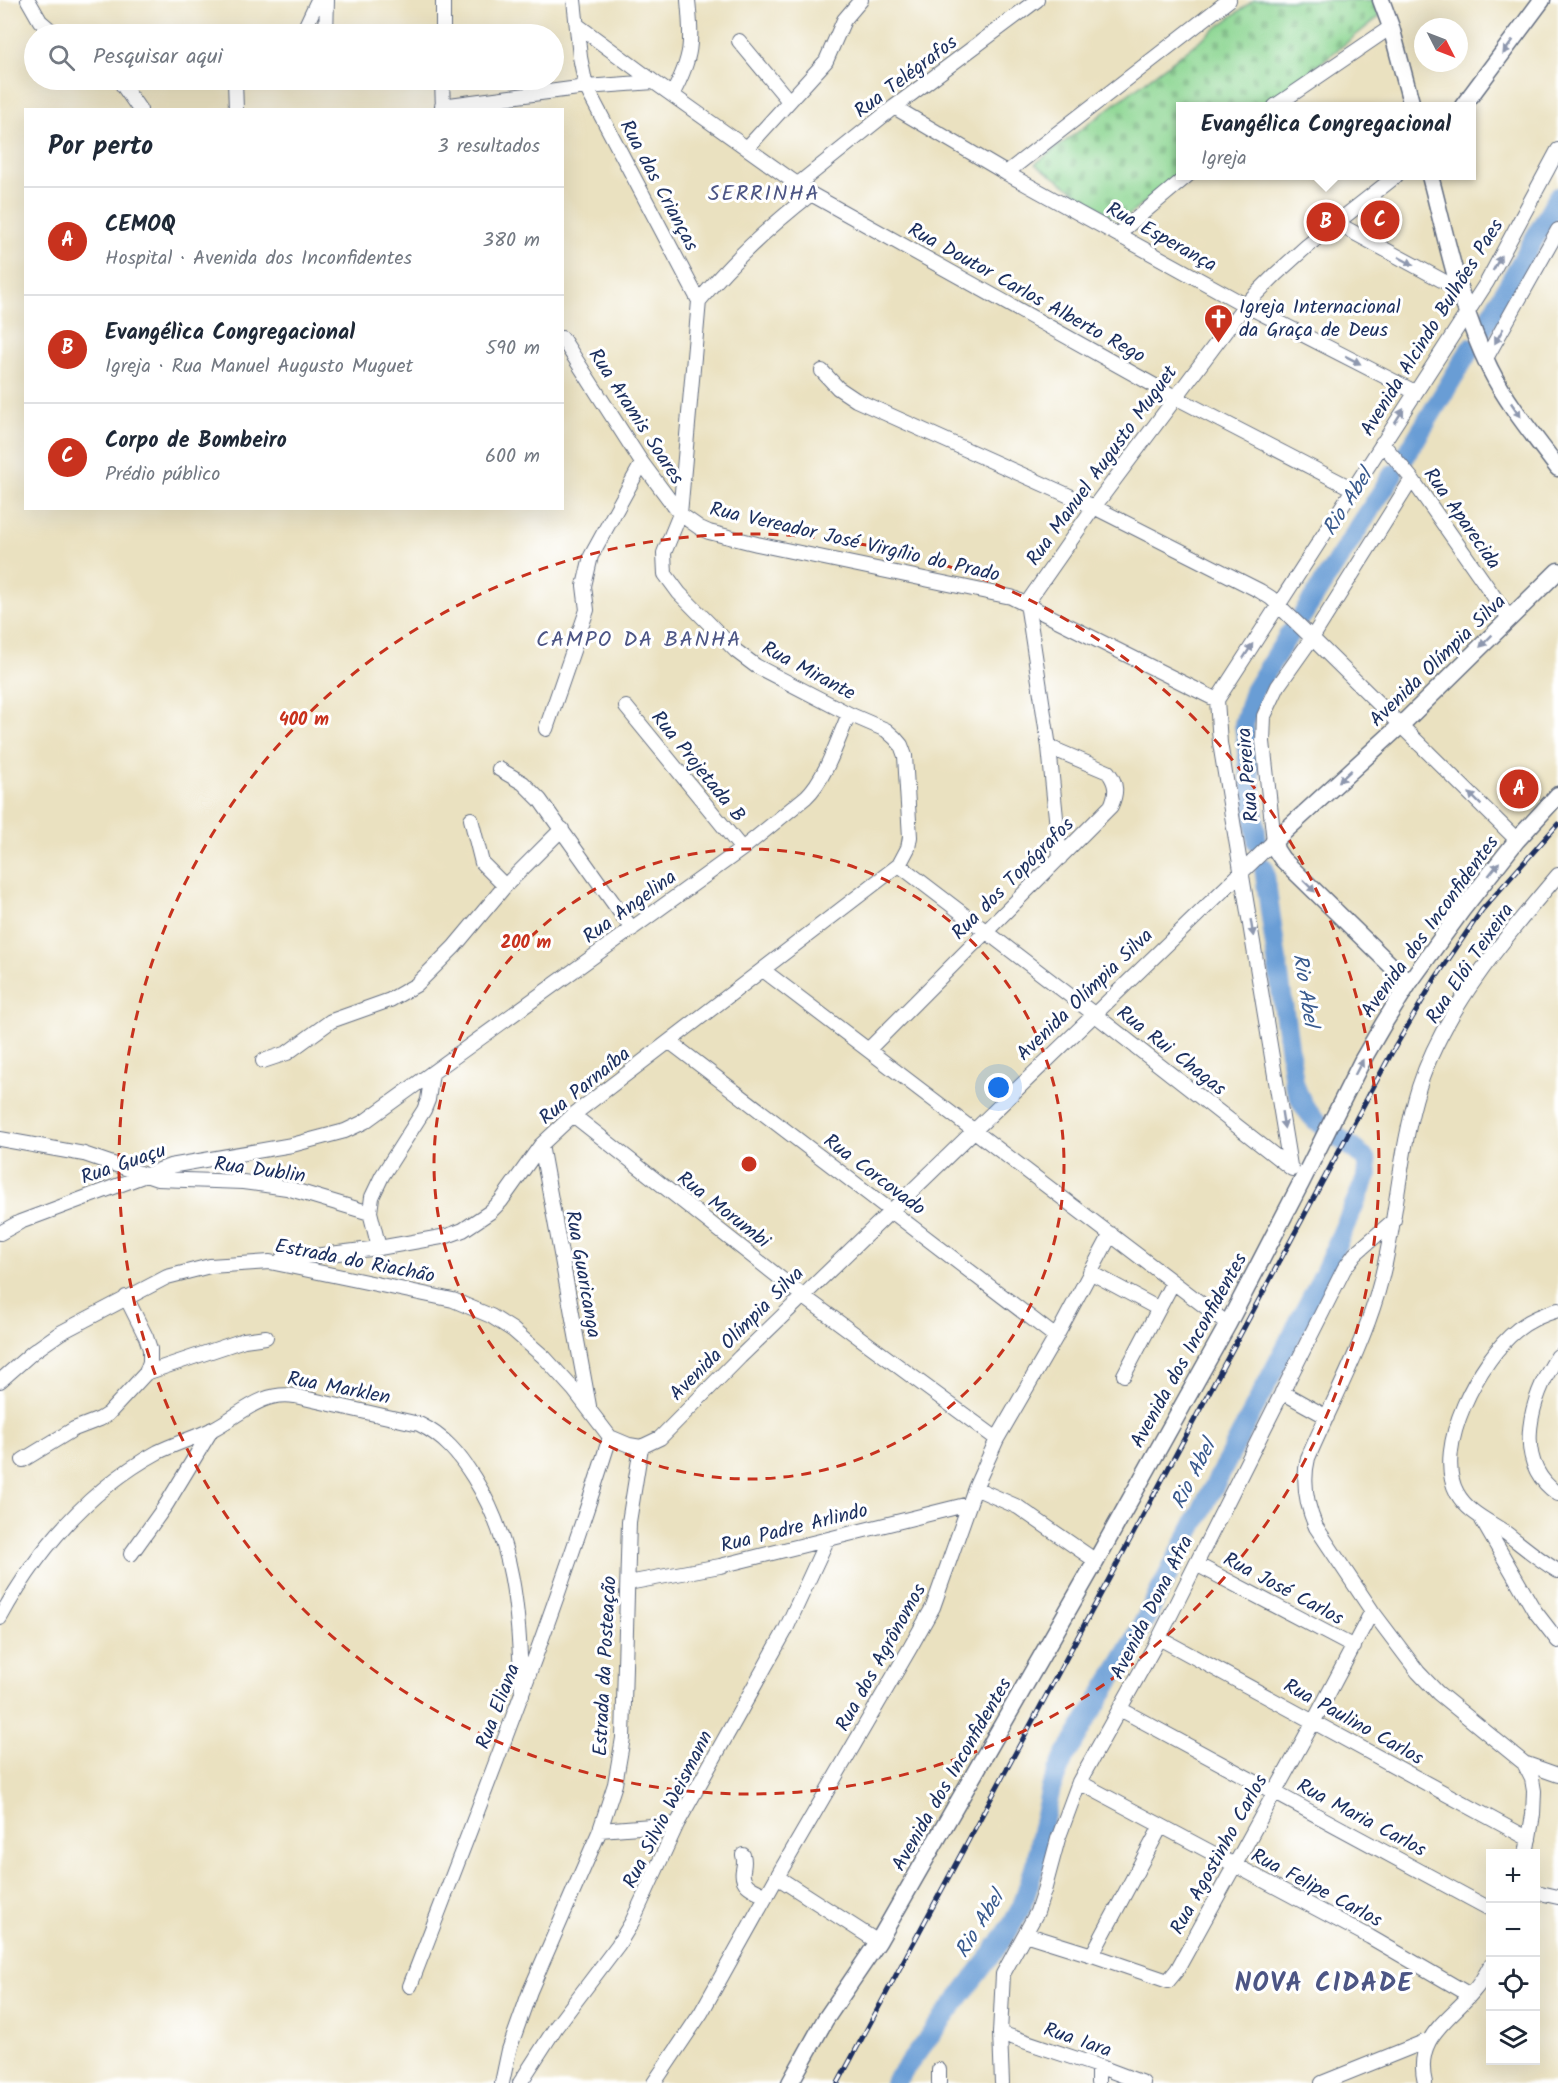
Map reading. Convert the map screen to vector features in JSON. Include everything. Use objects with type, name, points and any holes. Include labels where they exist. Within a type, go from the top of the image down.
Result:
[{"type":"main road","points":[[1466,102],[1542,0]]},
{"type":"main road","points":[[1382,1],[1411,102]]},
{"type":"main road","points":[[1431,180],[1460,290],[1483,356],[1516,411],[1558,468]]},
{"type":"main road","name":"Avenida Olímpia Silva","points":[[1271,844],[1401,725],[1558,571]]},
{"type":"main road","name":"Avenida dos Inconfidentes","points":[[790,2083],[825,2020],[878,1942],[1096,1561],[1228,1324],[1362,1061],[1409,983],[1462,910],[1517,840],[1558,795]]},
{"type":"main road","name":"Rua Pereira","points":[[1271,844],[1283,861],[1409,983]]},
{"type":"street","points":[[28,0],[43,24]]},
{"type":"street","points":[[307,24],[318,0]]},
{"type":"street","points":[[326,24],[327,0]]},
{"type":"street","points":[[442,24],[443,0]]},
{"type":"street","points":[[574,0],[577,26]]},
{"type":"street","points":[[672,95],[689,58],[688,0]]},
{"type":"street","points":[[747,148],[826,61],[844,20],[861,0]]},
{"type":"street","name":"Rua Telégrafos","points":[[797,185],[894,107],[1037,0]]},
{"type":"street","points":[[1006,173],[1229,0]]},
{"type":"street","name":"Rua Doutor Carlos Alberto Rego","points":[[577,26],[811,194],[1175,397],[1353,489]]},
{"type":"street","name":"Rua das Crianças","points":[[577,26],[586,87],[699,301]]},
{"type":"street","points":[[1281,102],[1391,27]]},
{"type":"street","points":[[739,41],[789,101]]},
{"type":"street","points":[[442,90],[442,108],[586,87],[654,82]]},
{"type":"street","points":[[126,90],[139,108]]},
{"type":"street","points":[[235,90],[236,108]]},
{"type":"street","name":"Rua Esperança","points":[[894,107],[1006,173],[1245,304],[1415,392]]},
{"type":"street","name":"Avenida Alcindo Bulhões Paes","points":[[1217,700],[1283,610],[1353,489],[1385,447],[1415,392],[1470,319],[1487,282],[1558,150]]},
{"type":"street","points":[[1118,234],[1182,180]]},
{"type":"street","name":"Rua Manuel Augusto Muguet","points":[[1027,603],[1094,507],[1245,304],[1336,223],[1391,180]]},
{"type":"street","points":[[699,301],[749,247],[811,194]]},
{"type":"street","points":[[1336,223],[1460,290]]},
{"type":"street","points":[[1483,356],[1558,230]]},
{"type":"street","name":"Rua Mirante","points":[[699,301],[680,514],[666,548],[665,574],[673,586],[736,651],[756,666],[849,714],[886,730],[901,745],[904,756],[910,837],[908,848],[898,865]]},
{"type":"street","name":"Rua Aramis Soares","points":[[564,341],[642,463],[680,514]]},
{"type":"street","points":[[822,371],[838,388],[856,400],[1094,507],[1260,591],[1309,635],[1517,840]]},
{"type":"street","name":"Rua Aparecida","points":[[1385,447],[1410,476],[1509,618]]},
{"type":"street","points":[[546,729],[587,610],[584,586],[591,555],[642,463]]},
{"type":"street","name":"Rua Pereira","points":[[1271,844],[1263,716],[1309,635],[1410,476]]},
{"type":"street","name":"Rua Vereador José Virgílio do Prado","points":[[680,514],[700,528],[731,538],[996,593],[1027,603],[1217,700]]},
{"type":"street","points":[[1027,603],[1049,747],[1060,858]]},
{"type":"street","points":[[1217,700],[1220,743],[1247,866],[1290,1167]]},
{"type":"street","name":"Rua Projetada B","points":[[626,707],[742,849]]},
{"type":"street","name":"Rua Angelina","points":[[264,1150],[313,1140],[356,1127],[742,849],[812,791],[823,773],[849,714]]},
{"type":"street","name":"Rua dos Topógrafos","points":[[869,1049],[1111,806],[1116,787],[1108,772],[1049,747]]},
{"type":"street","points":[[499,769],[531,790],[562,829],[632,929]]},
{"type":"street","points":[[471,819],[482,863],[505,886]]},
{"type":"street","points":[[262,1061],[287,1053],[331,1021],[390,1000],[416,985],[454,947],[505,886],[562,829]]},
{"type":"street","name":"Avenida Olímpia Silva","points":[[641,1447],[660,1438],[890,1211],[1271,844]]},
{"type":"street","name":"Rua Rui Chagas","points":[[898,865],[1290,1167],[1301,1183]]},
{"type":"street","name":"Rua Parnaíba","points":[[270,1262],[379,1248],[447,1236],[477,1222],[501,1201],[541,1145],[573,1115],[898,865]]},
{"type":"street","name":"Rua Elói Teixeira","points":[[1558,876],[1519,922],[1474,983],[1457,1008],[1431,1059],[1412,1115],[1398,1186],[1388,1256],[1376,1298],[1306,1467],[1304,1486],[1310,1512],[1324,1540],[1372,1611],[1418,1672],[1438,1693],[1524,1762],[1558,1775]]},
{"type":"street","points":[[763,970],[1228,1324]]},
{"type":"street","name":"Rua Corcovado","points":[[670,1042],[1056,1337]]},
{"type":"street","points":[[379,1248],[370,1213],[370,1204],[375,1188],[429,1100],[432,1073]]},
{"type":"street","name":"Rua Morumbi","points":[[573,1115],[803,1296],[997,1439]]},
{"type":"street","name":"Rua Dublin","points":[[0,1139],[84,1154],[157,1179],[243,1182],[287,1188],[370,1213]]},
{"type":"street","name":"Rua Guaricanga","points":[[541,1145],[589,1409]]},
{"type":"street","name":"Rua Guaçu","points":[[0,1233],[20,1222],[142,1175],[171,1166],[264,1150]]},
{"type":"street","name":"Avenida Dona Afra","points":[[1002,2083],[1000,2033],[1003,1974],[1025,1935],[1044,1891],[1058,1839],[1079,1782],[1159,1638],[1344,1269],[1355,1254],[1394,1220]]},
{"type":"street","name":"Rua dos Agrônomos","points":[[654,2083],[701,2013],[933,1607],[975,1488],[997,1439],[1056,1337],[1111,1234]]},
{"type":"street","name":"Estrada do Riachão","points":[[0,1381],[33,1352],[60,1333],[167,1277],[187,1270],[210,1266],[270,1262],[419,1292],[472,1307],[513,1330],[531,1345],[558,1372],[610,1437]]},
{"type":"street","points":[[1090,1272],[1159,1309]]},
{"type":"street","points":[[1124,1375],[1173,1282]]},
{"type":"street","points":[[23,1460],[74,1429],[108,1414],[146,1373],[150,1362],[148,1343],[126,1297]]},
{"type":"street","points":[[1558,1310],[1517,1330],[1497,1349],[1461,1410],[1451,1456],[1451,1476],[1457,1493],[1466,1505],[1535,1557],[1558,1571]]},
{"type":"street","points":[[146,1373],[234,1343],[266,1337]]},
{"type":"street","points":[[1558,1356],[1538,1394],[1529,1435],[1530,1449],[1536,1467],[1546,1484],[1558,1494]]},
{"type":"street","points":[[1282,1392],[1327,1417]]},
{"type":"street","name":"Rua Marklen","points":[[0,1618],[21,1581],[49,1542],[94,1495],[124,1472],[159,1451],[212,1429],[266,1397],[287,1395],[402,1419],[433,1431],[465,1465],[496,1519],[505,1545],[516,1596],[522,1695]]},
{"type":"street","points":[[131,1554],[166,1505],[212,1429]]},
{"type":"street","points":[[610,1437],[622,1444],[641,1447]]},
{"type":"street","name":"Rua Eliana","points":[[410,1986],[522,1695],[586,1515],[610,1437]]},
{"type":"street","name":"Estrada da Posteação","points":[[502,2083],[509,2050],[531,1990],[600,1830],[615,1784],[623,1738],[629,1522],[641,1447]]},
{"type":"street","points":[[975,1488],[1018,1507],[1096,1561]]},
{"type":"street","name":"Rua Padre Arlindo","points":[[628,1583],[720,1566],[969,1504]]},
{"type":"street","points":[[1481,1518],[1534,1610],[1558,1641]]},
{"type":"street","name":"Rua Silvio Weismann","points":[[520,2083],[556,2027],[627,1930],[644,1899],[677,1824],[785,1631],[827,1540]]},
{"type":"street","name":"Rua José Carlos","points":[[1196,1564],[1354,1647]]},
{"type":"street","name":"Rua Agostinho Carlos","points":[[1025,1935],[1168,1981],[1177,1970],[1372,1611]]},
{"type":"street","name":"Rua Paulino Carlos","points":[[1159,1638],[1529,1839]]},
{"type":"street","name":"Rua Maria Carlos","points":[[1120,1709],[1486,1906]]},
{"type":"street","points":[[1524,1762],[1533,1785],[1533,1815],[1527,1849]]},
{"type":"street","name":"Rua Felipe Carlos","points":[[1079,1782],[1370,1937],[1470,1995]]},
{"type":"street","points":[[600,1830],[677,1824]]},
{"type":"street","points":[[1092,1955],[1161,1826]]},
{"type":"street","points":[[743,1855],[745,1860],[743,1881],[767,1896]]},
{"type":"street","points":[[777,1877],[878,1942]]},
{"type":"street","points":[[1540,1893],[1558,1897]]},
{"type":"street","points":[[1425,2083],[1422,2065],[1429,2040],[1443,2021],[1470,1995],[1486,1973]]},
{"type":"street","name":"Rua Iara","points":[[1000,2033],[1143,2083]]},
{"type":"street","points":[[1322,2083],[1429,2040]]},
{"type":"street","points":[[1098,2066],[1098,2083]]},
{"type":"green space","points":[[1254,0],[1374,0],[1379,17],[1271,102],[1176,102],[1176,177],[1120,222],[1035,164]]},
{"type":"waterway","name":"Rio Abel","points":[[1483,329],[1558,197]]},
{"type":"waterway","name":"Rio Abel","points":[[1405,457],[1471,348]]},
{"type":"waterway","name":"Rio Abel","points":[[1302,616],[1393,474]]},
{"type":"waterway","name":"Rio Abel","points":[[1257,842],[1244,724],[1254,691],[1290,633]]},
{"type":"waterway","name":"Rio Abel","points":[[894,2083],[989,1958],[1022,1906],[1037,1859],[1051,1788],[1064,1758],[1133,1643],[1324,1273],[1368,1174],[1367,1162],[1363,1157],[1322,1126],[1306,1109],[1299,1097],[1294,1082],[1264,868]]},
{"type":"railway","points":[[838,2083],[1391,1054],[1435,979],[1482,910],[1558,824]]},
{"type":"place","name":"Corpo de Bombeiro","points":[[1380,220]]},
{"type":"place","name":"Evangélica Congregacional","points":[[1326,222]]},
{"type":"place","name":"Igreja Internacional da Graça de Deus","points":[[1218,344]]},
{"type":"place","name":"CEMOQ","points":[[1519,789]]},
{"type":"district","name":"SERRINHA","points":[[764,192]]},
{"type":"district","name":"CAMPO DA BANHA","points":[[639,638]]},
{"type":"district","name":"NOVA CIDADE","points":[[1324,1982]]}]
